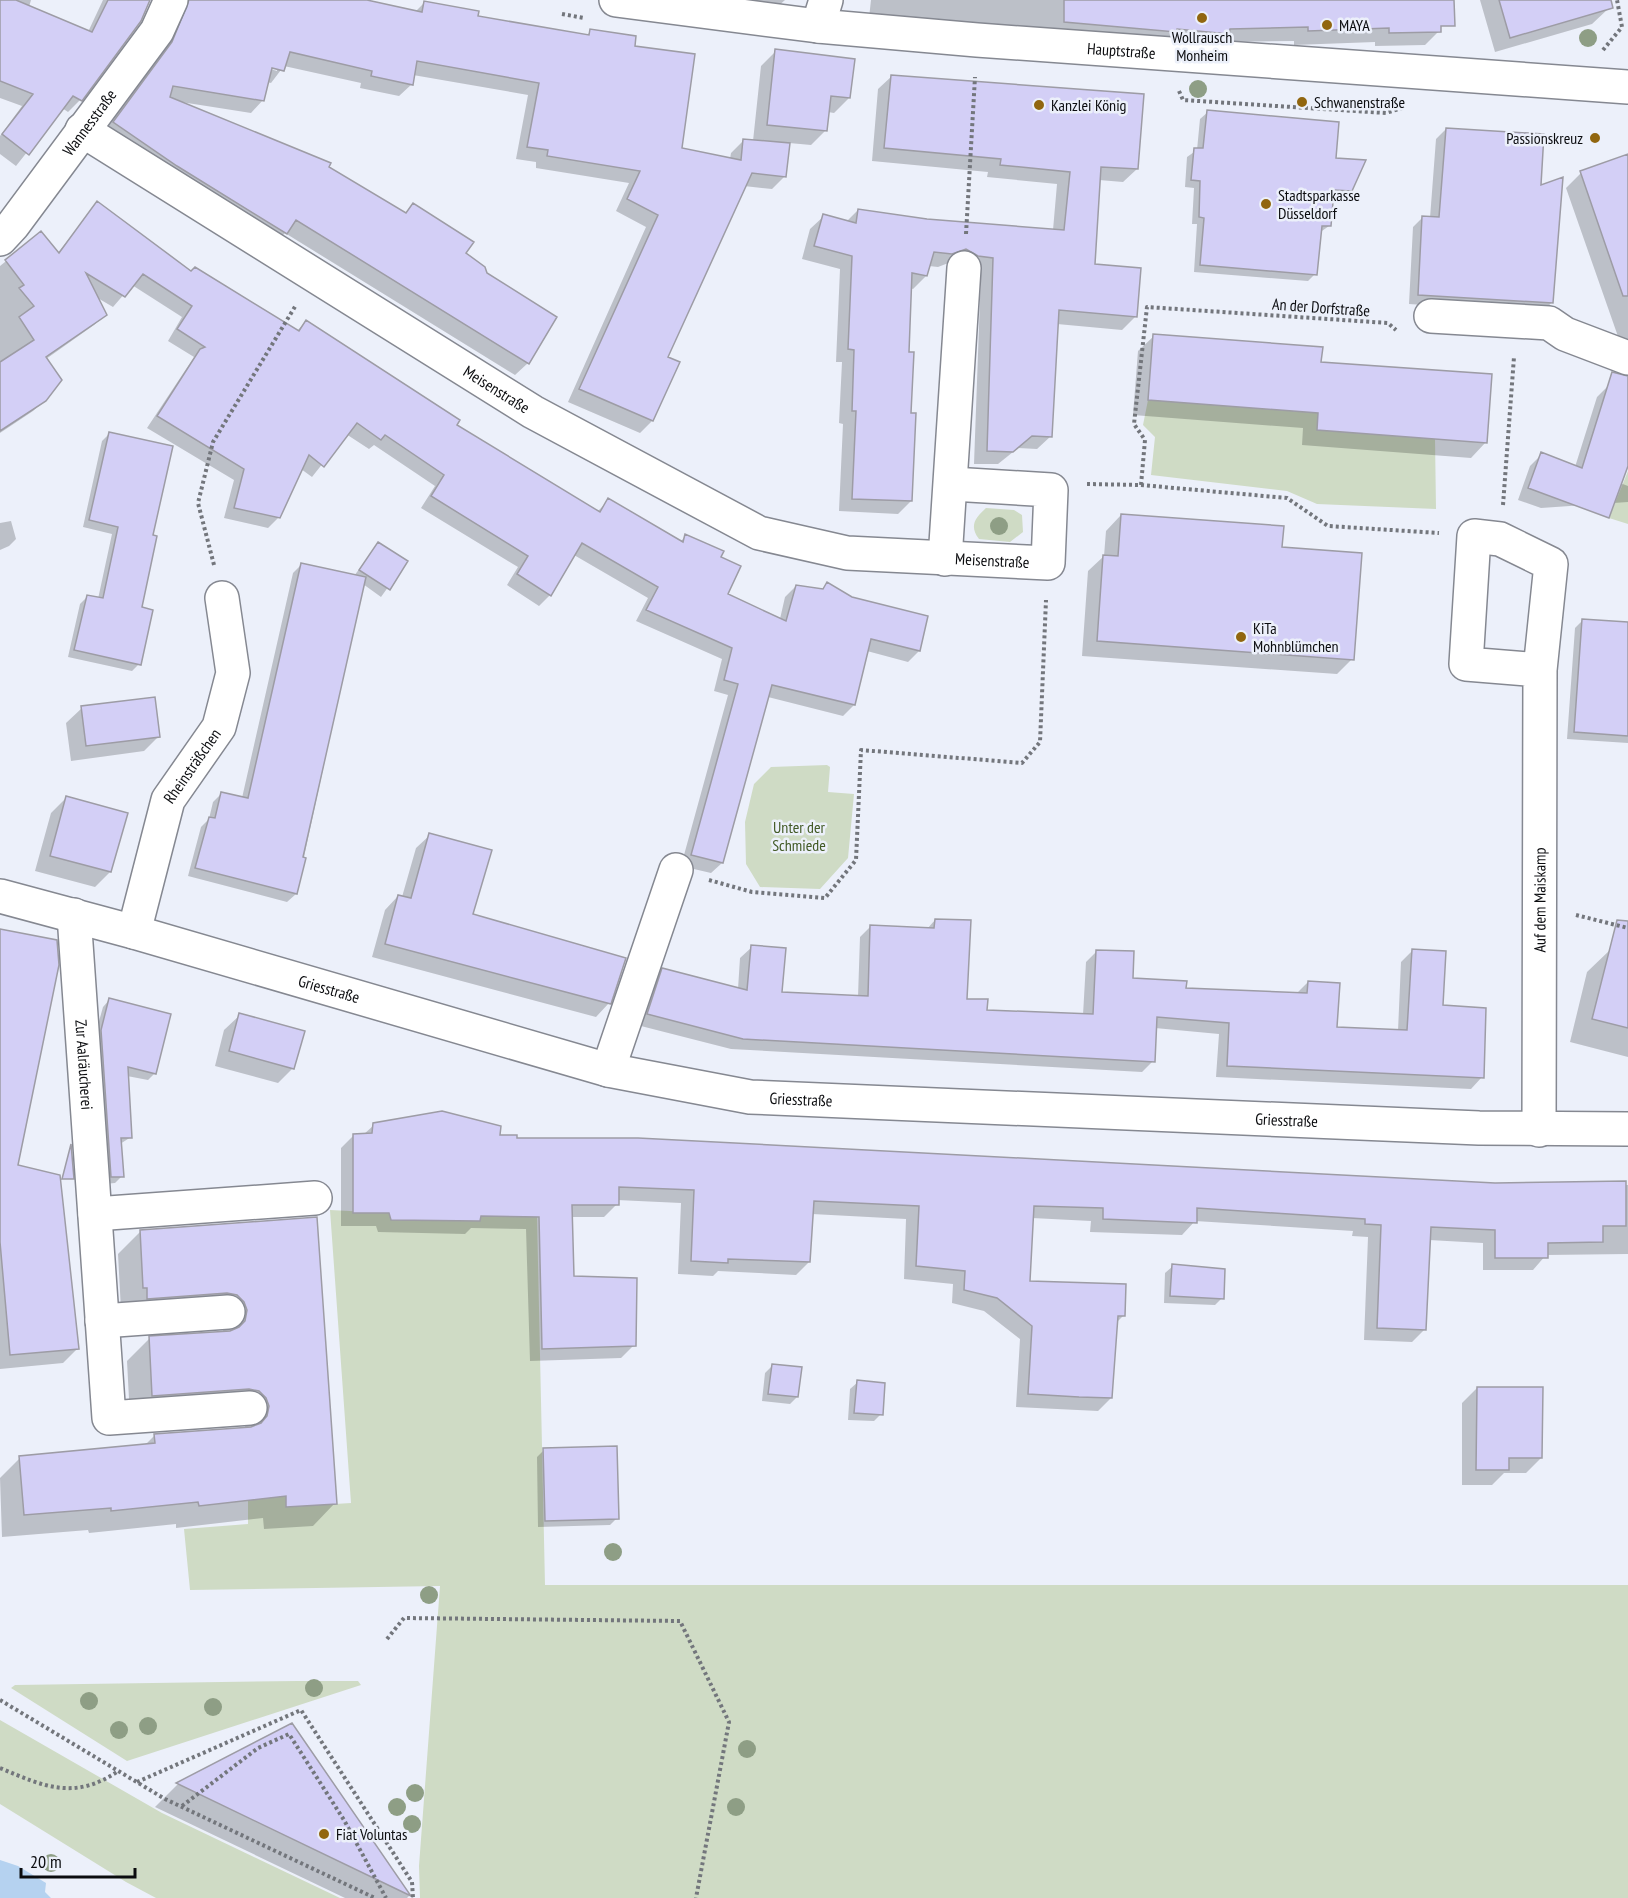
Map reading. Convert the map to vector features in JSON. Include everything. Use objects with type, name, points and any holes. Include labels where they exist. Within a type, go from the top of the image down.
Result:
[{"type":"street","name":"Wannesstraße","points":[[0,239],[13,225],[157,31],[171,0]]},
{"type":"street","name":"Hauptstraße","points":[[616,0],[822,13],[977,40],[1628,87]]},
{"type":"street","name":"Meisenstraße","points":[[82,130],[533,412],[759,532],[847,553],[1048,563],[1051,490]]},
{"type":"street","name":"Meisenstraße","points":[[945,559],[952,484],[964,268]]},
{"type":"street","points":[[1431,316],[1549,323],[1565,333],[1628,358]]},
{"type":"street","points":[[952,484],[1051,490]]},
{"type":"street","points":[[1487,538],[1466,664],[1540,670]]},
{"type":"street","name":"Auf dem Maiskamp","points":[[1487,538],[1551,564],[1540,670],[1539,1130]]},
{"type":"street","name":"Rheinsträßchen","points":[[134,932],[168,800],[219,727],[233,673],[222,598]]},
{"type":"street","points":[[608,1070],[676,870]]},
{"type":"street","name":"Griesstraße","points":[[0,896],[134,932],[608,1070],[750,1097],[1539,1130],[1628,1129]]},
{"type":"street","name":"Zur Aalräucherei","points":[[74,915],[109,1418],[250,1408]]},
{"type":"street","points":[[95,1214],[315,1198]]},
{"type":"street","points":[[102,1321],[228,1312]]},
{"type":"path","points":[[964,268],[977,40]]},
{"type":"path","points":[[222,598],[198,503],[213,442],[314,275]]},
{"type":"path","name":"An der Dorfstraße","points":[[1141,484],[1145,440],[1134,424],[1147,307],[1388,323],[1404,336]]},
{"type":"path","points":[[1051,490],[1092,483],[1141,484],[1287,498],[1328,526],[1487,538],[1515,350]]},
{"type":"path","points":[[676,870],[752,892],[825,898],[856,860],[861,750],[1022,763],[1040,742],[1048,563]]},
{"type":"path","points":[[1540,907],[1628,928]]},
{"type":"path","points":[[387,1639],[404,1618],[680,1621],[729,1722],[696,1898]]},
{"type":"path","points":[[0,1700],[117,1772],[182,1806],[375,1898]]},
{"type":"path","points":[[136,1782],[301,1710],[412,1882],[413,1898]]},
{"type":"path","points":[[182,1806],[258,1748],[289,1734],[344,1820],[386,1898]]},
{"type":"path","points":[[0,1768],[63,1790],[98,1784],[117,1772]]},
{"type":"green space","points":[[1148,400],[1318,413],[1317,430],[1435,439],[1436,509],[1317,504],[1287,491],[1151,475],[1155,437],[1143,425]]},
{"type":"green space","points":[[1628,471],[1628,524],[1609,518]]},
{"type":"green space","points":[[986,508],[1014,510],[1022,515],[1023,532],[1010,542],[979,539],[974,526],[979,515]]},
{"type":"green space","name":"Unter der Schmiede","points":[[827,765],[830,767],[828,792],[854,794],[848,858],[820,889],[760,887],[746,864],[745,822],[754,784],[771,767]]},
{"type":"green space","points":[[330,1210],[389,1213],[391,1220],[480,1221],[481,1216],[537,1216],[545,1585],[1628,1585],[1628,1898],[420,1898],[419,1866],[440,1586],[190,1590],[184,1529],[248,1524],[248,1500],[284,1471],[287,1507],[351,1503]]},
{"type":"green space","points":[[358,1681],[361,1685],[127,1761],[11,1688],[15,1685]]},
{"type":"green space","points":[[0,1720],[162,1813],[340,1898],[156,1898],[0,1804]]},
{"type":"water","points":[[0,1860],[18,1866],[46,1883],[45,1892],[51,1898],[0,1898]]},
{"type":"building","points":[[0,0],[16,0],[92,32],[108,0],[150,0],[141,21],[82,101],[73,96],[29,155],[2,134],[33,94],[0,81]]},
{"type":"building","points":[[189,0],[367,0],[422,12],[424,1],[479,11],[478,16],[589,35],[590,29],[636,36],[635,46],[695,54],[682,148],[741,160],[743,139],[790,143],[786,177],[752,173],[668,357],[680,362],[653,421],[579,389],[658,215],[627,199],[640,171],[547,156],[548,150],[527,147],[539,83],[417,61],[413,85],[371,76],[372,71],[290,52],[284,71],[272,68],[264,101],[173,86],[170,97],[331,163],[329,167],[406,213],[413,203],[474,242],[466,253],[485,267],[487,273],[557,317],[529,364],[296,220],[287,234],[177,166],[113,122],[172,42]]},
{"type":"building","points":[[1064,0],[1454,0],[1455,26],[1441,26],[1441,32],[1389,33],[1389,28],[1308,31],[1308,27],[1230,29],[1229,34],[1177,29],[1176,32],[1064,22]]},
{"type":"building","points":[[1499,0],[1611,0],[1613,8],[1510,38]]},
{"type":"building","points":[[775,49],[855,59],[850,98],[831,96],[827,131],[767,125]]},
{"type":"building","points":[[891,75],[1144,94],[1138,169],[1101,167],[1095,264],[1141,268],[1137,317],[1059,310],[1052,437],[1032,436],[1013,452],[987,451],[993,258],[978,256],[966,249],[952,254],[934,252],[927,276],[912,273],[909,352],[914,352],[911,413],[916,413],[912,501],[852,499],[856,411],[852,411],[854,350],[848,349],[852,256],[814,246],[823,214],[856,223],[858,209],[927,219],[1064,230],[1070,172],[1000,165],[1001,159],[884,148]]},
{"type":"building","name":"Stadtsparkasse Düsseldorf","points":[[1207,110],[1339,122],[1336,158],[1366,160],[1352,191],[1334,190],[1331,226],[1322,226],[1317,275],[1200,265],[1204,218],[1199,217],[1200,181],[1191,180],[1194,148],[1203,148]]},
{"type":"building","points":[[1446,128],[1544,134],[1541,185],[1563,177],[1553,303],[1418,295],[1422,216],[1439,217]]},
{"type":"building","points":[[1628,154],[1628,296],[1623,296],[1580,171]]},
{"type":"building","points":[[97,201],[191,271],[195,267],[299,331],[306,320],[460,420],[457,425],[600,512],[608,498],[683,542],[685,534],[724,551],[721,557],[741,566],[728,594],[786,621],[796,585],[823,589],[827,582],[852,597],[928,616],[920,651],[871,639],[855,705],[772,685],[723,863],[691,855],[738,684],[724,680],[732,648],[646,610],[658,587],[582,543],[551,596],[517,574],[528,556],[431,496],[444,475],[385,435],[381,440],[357,423],[324,467],[309,455],[280,518],[234,508],[244,469],[157,416],[200,349],[205,347],[177,329],[192,306],[143,274],[125,297],[86,273],[107,315],[46,357],[62,380],[46,401],[0,431],[0,362],[34,340],[19,317],[34,306],[19,288],[24,285],[5,260],[41,231],[59,253]]},
{"type":"building","points":[[1153,334],[1323,347],[1321,362],[1492,374],[1487,443],[1317,430],[1318,413],[1148,400]]},
{"type":"building","points":[[1612,372],[1628,376],[1628,466],[1609,518],[1528,488],[1541,452],[1582,468]]},
{"type":"building","points":[[109,432],[173,446],[153,535],[157,536],[142,607],[153,610],[141,665],[74,650],[87,595],[103,598],[118,527],[89,520]]},
{"type":"building","points":[[1121,514],[1284,526],[1282,547],[1362,553],[1354,660],[1097,641],[1103,555],[1118,556]]},
{"type":"building","points":[[378,542],[408,561],[390,590],[359,570]]},
{"type":"building","points":[[301,563],[366,577],[303,857],[306,858],[297,894],[195,868],[209,817],[215,818],[221,792],[248,798]]},
{"type":"building","points":[[1582,619],[1628,622],[1628,736],[1574,732]]},
{"type":"building","points":[[155,697],[160,737],[86,746],[81,706]]},
{"type":"building","points":[[66,796],[128,813],[111,872],[50,856]]},
{"type":"building","points":[[429,833],[492,850],[473,914],[626,958],[611,1004],[385,944],[398,895],[411,898]]},
{"type":"building","points":[[935,919],[971,920],[967,999],[988,999],[987,1010],[1093,1014],[1096,950],[1134,951],[1133,978],[1187,981],[1186,988],[1307,993],[1308,981],[1340,983],[1337,1027],[1407,1030],[1412,949],[1446,951],[1443,1005],[1486,1008],[1484,1078],[1227,1066],[1229,1023],[1157,1017],[1155,1062],[743,1039],[647,1014],[662,968],[747,990],[751,945],[786,948],[782,992],[868,996],[870,925],[934,928]]},
{"type":"building","points":[[1617,920],[1628,921],[1628,1028],[1592,1019]]},
{"type":"building","points":[[0,929],[57,940],[59,965],[18,1165],[60,1175],[79,1349],[10,1355],[0,1242]]},
{"type":"building","points":[[109,998],[171,1014],[156,1074],[128,1067],[132,1138],[121,1138],[124,1177],[111,1177],[101,1030]]},
{"type":"building","points":[[239,1013],[305,1031],[294,1069],[229,1051]]},
{"type":"building","points":[[442,1111],[501,1126],[500,1135],[517,1135],[517,1138],[638,1138],[1495,1183],[1626,1181],[1626,1226],[1603,1226],[1603,1242],[1548,1243],[1548,1258],[1495,1258],[1495,1230],[1431,1227],[1426,1330],[1377,1328],[1381,1225],[1365,1224],[1365,1219],[1197,1208],[1197,1223],[1103,1219],[1103,1208],[1034,1206],[1030,1281],[1126,1284],[1125,1316],[1118,1316],[1112,1398],[1079,1397],[1028,1394],[1032,1326],[997,1298],[964,1290],[965,1271],[916,1266],[919,1206],[814,1201],[810,1262],[728,1259],[728,1263],[691,1261],[694,1190],[619,1187],[619,1205],[572,1205],[574,1276],[637,1278],[636,1346],[542,1349],[539,1217],[481,1216],[480,1221],[391,1220],[389,1213],[353,1213],[353,1134],[372,1133],[373,1123]]},
{"type":"building","points":[[71,1144],[74,1179],[62,1179]]},
{"type":"building","points":[[317,1217],[337,1504],[286,1507],[286,1496],[199,1506],[198,1502],[111,1511],[111,1508],[24,1515],[19,1456],[155,1443],[154,1434],[251,1427],[261,1423],[267,1416],[269,1406],[266,1398],[259,1391],[249,1389],[152,1396],[149,1336],[230,1331],[245,1321],[247,1310],[244,1302],[237,1295],[227,1293],[147,1299],[147,1288],[143,1288],[140,1230]]},
{"type":"building","points":[[1172,1264],[1225,1269],[1224,1299],[1170,1296]]},
{"type":"building","points":[[772,1364],[802,1367],[798,1397],[768,1394]]},
{"type":"building","points":[[857,1380],[885,1383],[883,1415],[854,1413]]},
{"type":"building","points":[[1477,1387],[1543,1387],[1542,1458],[1509,1458],[1509,1470],[1476,1470]]},
{"type":"building","points":[[617,1446],[619,1519],[545,1521],[543,1448]]},
{"type":"building","name":"Fiat Voluntas","points":[[292,1723],[411,1896],[176,1783]]},
{"type":"place","name":"Wollrausch Monheim","points":[[1202,18]]},
{"type":"place","name":"MAYA","points":[[1327,25]]},
{"type":"place","name":"Schwanenstraße","points":[[1302,102]]},
{"type":"place","name":"Kanzlei König","points":[[1039,105]]},
{"type":"place","name":"Passionskreuz","points":[[1595,138]]},
{"type":"place","name":"Stadtsparkasse Düsseldorf","points":[[1266,204]]},
{"type":"place","name":"KiTa Mohnblümchen","points":[[1241,637]]},
{"type":"place","name":"Fiat Voluntas","points":[[324,1834]]}]
